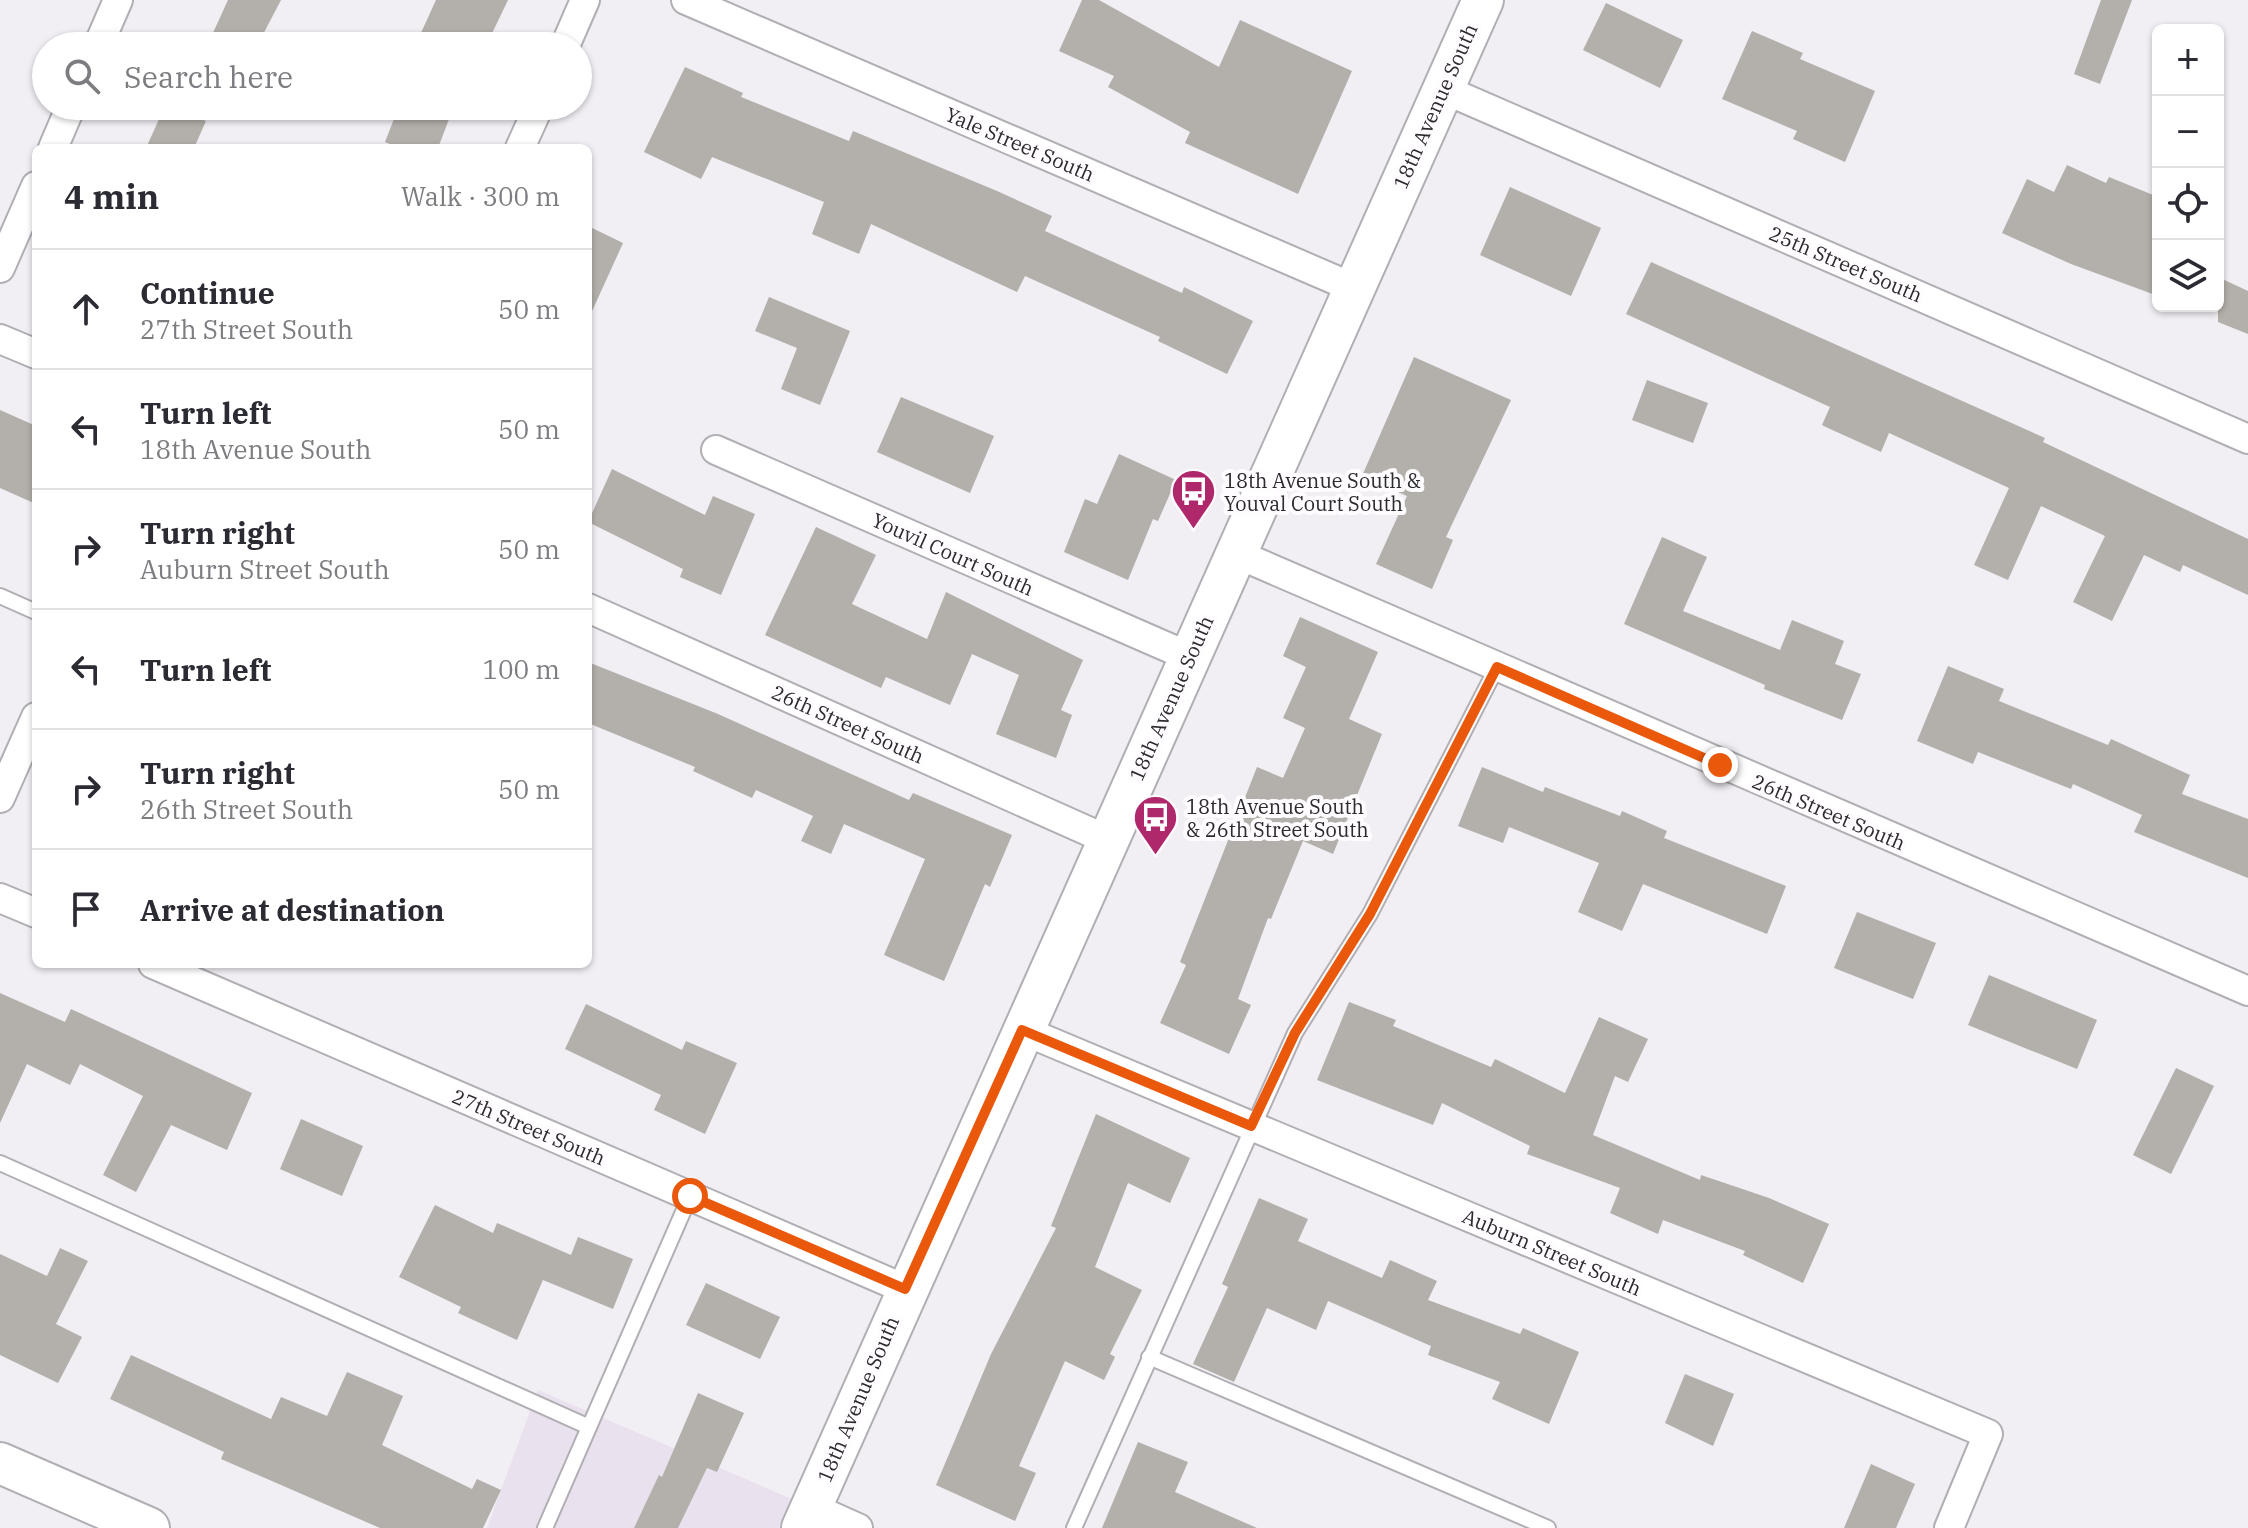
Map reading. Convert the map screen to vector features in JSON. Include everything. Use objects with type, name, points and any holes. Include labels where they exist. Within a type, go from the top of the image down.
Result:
[{"type":"street","points":[[104,32],[118,0]]},
{"type":"street","points":[[571,32],[585,0]]},
{"type":"street","name":"Yale Street South","points":[[686,0],[1354,288]]},
{"type":"street","name":"18th Avenue South","points":[[806,1518],[905,1289],[1483,0]]},
{"type":"street","name":"25th Street South","points":[[1443,89],[2248,439]]},
{"type":"street","points":[[55,144],[65,120]]},
{"type":"street","points":[[522,144],[533,120]]},
{"type":"street","points":[[0,268],[32,195]]},
{"type":"street","points":[[0,339],[32,352]]},
{"type":"street","name":"Youvil Court South","points":[[716,450],[1190,657]]},
{"type":"street","name":"26th Street South","points":[[1235,553],[2248,991]]},
{"type":"street","name":"26th Street South","points":[[592,610],[1108,840]]},
{"type":"street","points":[[0,798],[32,726]]},
{"type":"street","points":[[0,898],[32,911]]},
{"type":"street","name":"27th Street South","points":[[162,968],[905,1289]]},
{"type":"street","name":"Auburn Street South","points":[[1022,1030],[1988,1434],[1949,1528]]},
{"type":"street","points":[[0,1463],[149,1528]]},
{"type":"street","points":[[806,1518],[858,1528]]},
{"type":"lane","points":[[0,596],[32,610]]},
{"type":"lane","points":[[1074,1528],[1295,1033],[1370,914],[1497,667]]},
{"type":"lane","points":[[0,1163],[589,1427]]},
{"type":"lane","points":[[545,1528],[690,1196]]},
{"type":"lane","points":[[1149,1357],[1548,1528]]},
{"type":"shaded area","points":[[538,1390],[792,1499],[779,1528],[487,1528]]},
{"type":"building","points":[[228,0],[281,0],[264,32],[213,32]]},
{"type":"building","points":[[436,0],[508,0],[493,32],[421,32]]},
{"type":"building","points":[[1082,0],[1099,0],[1219,67],[1240,20],[1352,71],[1298,194],[1185,143],[1190,132],[1108,87],[1114,76],[1059,51]]},
{"type":"building","points":[[2101,0],[2132,0],[2100,84],[2074,74]]},
{"type":"building","points":[[1606,3],[1683,40],[1660,88],[1583,50]]},
{"type":"building","points":[[1752,31],[1803,53],[1800,59],[1875,91],[1845,162],[1793,139],[1797,131],[1722,99]]},
{"type":"building","points":[[685,67],[743,93],[741,97],[849,141],[853,131],[997,191],[1052,216],[1045,231],[1182,293],[1184,287],[1253,321],[1227,374],[1158,341],[1160,337],[1025,276],[1017,292],[871,224],[859,254],[812,234],[824,202],[712,157],[701,179],[644,152]]},
{"type":"building","points":[[159,120],[206,121],[196,144],[148,144]]},
{"type":"building","points":[[394,120],[449,120],[440,144],[385,142]]},
{"type":"building","points":[[2067,165],[2106,183],[2109,177],[2152,195],[2152,294],[2071,264],[2002,233],[2027,179],[2054,192]]},
{"type":"building","points":[[1510,187],[1601,228],[1571,296],[1480,255]]},
{"type":"building","points":[[592,228],[623,243],[592,311]]},
{"type":"building","points":[[1651,262],[2045,438],[2043,442],[2248,539],[2248,595],[2183,565],[2180,572],[2144,555],[2112,621],[2073,602],[2105,536],[2041,506],[2008,580],[1974,565],[2009,488],[1889,433],[1881,452],[1828,428],[1822,425],[1830,407],[1626,314]]},
{"type":"building","points":[[2224,280],[2248,291],[2248,334],[2218,322],[2218,312],[2224,312]]},
{"type":"building","points":[[769,297],[850,331],[820,405],[781,389],[797,348],[755,331]]},
{"type":"building","points":[[1414,357],[1511,400],[1446,537],[1453,540],[1432,589],[1376,564],[1407,496],[1362,476]]},
{"type":"building","points":[[1647,380],[1708,403],[1693,443],[1632,420]]},
{"type":"building","points":[[901,397],[994,436],[970,493],[877,452]]},
{"type":"building","points":[[0,410],[32,424],[32,502],[0,488]]},
{"type":"building","points":[[1119,454],[1176,480],[1158,521],[1153,519],[1128,580],[1064,552],[1085,499],[1097,504]]},
{"type":"building","points":[[612,469],[705,515],[713,496],[755,514],[721,595],[680,577],[683,569],[592,524],[592,513]]},
{"type":"building","points":[[816,527],[876,555],[852,604],[927,639],[946,592],[1083,660],[1061,710],[1072,715],[1056,758],[996,734],[1019,675],[972,654],[950,705],[886,677],[881,688],[765,635]]},
{"type":"building","points":[[1662,537],[1707,557],[1683,611],[1780,650],[1792,620],[1844,641],[1835,664],[1861,674],[1842,720],[1764,689],[1765,685],[1624,624]]},
{"type":"building","points":[[1300,617],[1378,652],[1349,719],[1382,734],[1333,854],[1303,841],[1271,919],[1268,918],[1238,999],[1251,1005],[1229,1054],[1160,1023],[1186,965],[1180,962],[1257,767],[1283,778],[1305,728],[1283,718],[1306,667],[1283,656]]},
{"type":"building","points":[[592,664],[718,714],[909,800],[913,793],[1012,835],[990,887],[985,884],[944,981],[884,955],[925,859],[844,824],[831,854],[801,841],[813,816],[756,790],[752,798],[693,771],[695,767],[592,725]]},
{"type":"building","points":[[1948,666],[2004,689],[1999,701],[2108,745],[2111,739],[2190,775],[2182,794],[2248,819],[2248,878],[2134,832],[2142,815],[2073,784],[2071,789],[1978,752],[1973,764],[1917,741]]},
{"type":"building","points":[[1482,767],[1543,792],[1545,787],[1620,816],[1622,811],[1667,831],[1664,838],[1786,886],[1767,934],[1643,884],[1622,931],[1578,912],[1599,863],[1509,827],[1503,843],[1458,826]]},
{"type":"building","points":[[1857,912],[1936,943],[1913,999],[1834,968]]},
{"type":"building","points":[[1989,975],[2097,1020],[2077,1069],[1968,1025]]},
{"type":"building","points":[[0,993],[65,1022],[71,1009],[252,1093],[227,1150],[171,1125],[136,1192],[103,1175],[143,1096],[80,1064],[70,1085],[27,1064],[0,1123]]},
{"type":"building","points":[[1349,1002],[1396,1020],[1393,1026],[1491,1067],[1495,1059],[1565,1093],[1599,1017],[1648,1039],[1628,1082],[1615,1076],[1593,1135],[1700,1180],[1701,1175],[1769,1198],[1829,1224],[1803,1283],[1743,1255],[1745,1251],[1663,1220],[1658,1234],[1610,1213],[1620,1188],[1527,1154],[1530,1146],[1442,1103],[1433,1125],[1317,1080]]},
{"type":"building","points":[[586,1004],[682,1050],[686,1041],[737,1063],[705,1134],[654,1110],[661,1095],[565,1049]]},
{"type":"building","points":[[2176,1068],[2214,1086],[2171,1174],[2133,1155]]},
{"type":"building","points":[[1096,1114],[1190,1158],[1170,1203],[1128,1183],[1095,1267],[1142,1290],[1110,1354],[1115,1357],[1104,1380],[1065,1361],[1019,1466],[1036,1473],[1015,1521],[936,1485],[991,1354],[1056,1228],[1051,1226]]},
{"type":"building","points":[[301,1119],[363,1146],[342,1196],[280,1169]]},
{"type":"building","points":[[1259,1198],[1308,1219],[1298,1241],[1382,1278],[1390,1260],[1437,1281],[1428,1300],[1520,1334],[1523,1328],[1579,1352],[1549,1424],[1492,1399],[1500,1382],[1428,1355],[1431,1346],[1328,1301],[1316,1330],[1267,1308],[1234,1382],[1193,1364],[1228,1287],[1222,1284]]},
{"type":"building","points":[[435,1205],[493,1233],[497,1223],[571,1255],[578,1237],[633,1259],[613,1309],[543,1280],[517,1340],[458,1313],[461,1307],[399,1277]]},
{"type":"building","points":[[60,1248],[88,1261],[56,1324],[82,1337],[58,1383],[0,1355],[0,1254],[47,1276]]},
{"type":"building","points":[[706,1283],[780,1317],[760,1359],[686,1325]]},
{"type":"building","points":[[131,1355],[271,1419],[281,1397],[327,1416],[347,1372],[403,1396],[382,1445],[472,1489],[477,1479],[501,1490],[483,1528],[380,1528],[221,1459],[224,1452],[110,1399]]},
{"type":"building","points":[[1685,1374],[1734,1394],[1713,1446],[1665,1423]]},
{"type":"building","points":[[698,1393],[744,1413],[717,1472],[707,1468],[678,1528],[634,1528],[659,1475],[662,1477]]},
{"type":"building","points":[[1138,1442],[1188,1462],[1175,1492],[1257,1528],[1102,1528]]},
{"type":"building","points":[[1871,1464],[1915,1484],[1896,1528],[1844,1528]]},
{"type":"place","name":"18th Avenue South & Youval Court South","points":[[1193,531]]},
{"type":"place","name":"18th Avenue South & 26th Street South","points":[[1155,857]]},
{"type":"route","points":[[690,1196],[905,1289],[1022,1030],[1251,1126],[1295,1033],[1370,914],[1497,667],[1720,765]]}]
